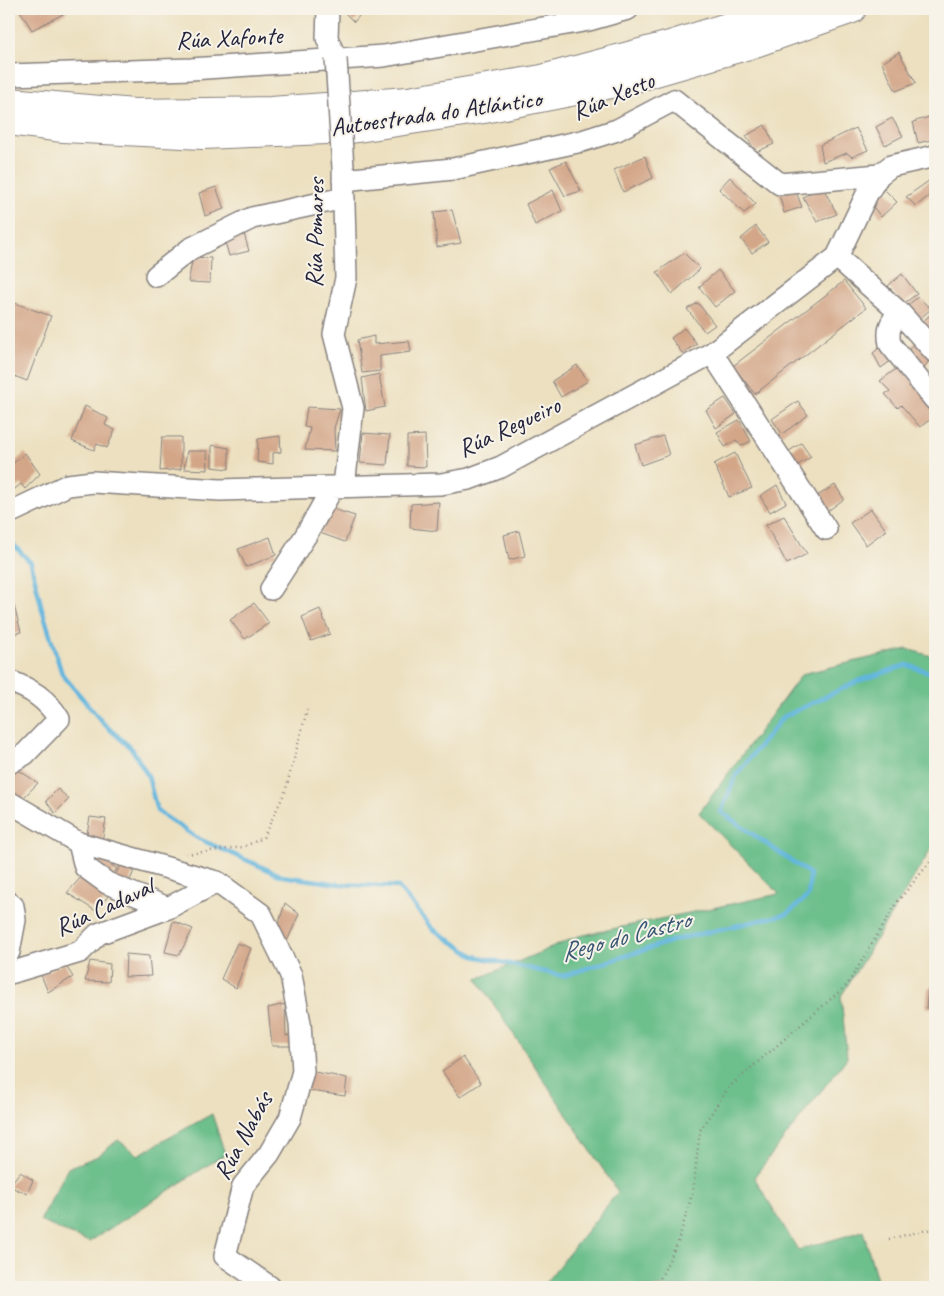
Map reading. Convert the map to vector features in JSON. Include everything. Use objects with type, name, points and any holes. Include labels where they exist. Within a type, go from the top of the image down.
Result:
[{"type":"highway","name":"Autoestrada do Atlántico","points":[[9,102],[134,113],[271,111],[408,101],[542,79],[670,45],[784,9]]},
{"type":"highway","name":"Autoestrada do Atlántico","points":[[9,122],[63,128],[202,135],[351,129],[484,109],[621,82],[752,44],[852,9]]},
{"type":"street","name":"Rúa Pomares","points":[[328,9],[327,38],[336,60],[346,278],[334,334],[353,408],[338,487]]},
{"type":"street","name":"Rúa Xafonte","points":[[9,75],[191,69],[336,60],[404,53],[589,20],[628,9]]},
{"type":"street","name":"Rúa Xesto","points":[[343,182],[453,169],[582,141],[617,130],[674,100],[780,184],[879,175]]},
{"type":"street","points":[[879,175],[891,166],[935,156]]},
{"type":"street","name":"Rúa Regueiro","points":[[9,513],[68,485],[93,482],[220,490],[441,484],[468,479],[520,458],[712,353],[837,257],[863,202],[879,175]]},
{"type":"street","points":[[156,276],[190,249],[252,218],[343,182]]},
{"type":"street","points":[[837,257],[900,313],[935,352]]},
{"type":"street","points":[[900,313],[892,319],[888,335],[890,344],[935,400]]},
{"type":"street","points":[[712,353],[826,530]]},
{"type":"street","points":[[271,589],[338,487]]},
{"type":"street","points":[[9,681],[28,688],[50,704],[59,720],[24,754],[9,763]]},
{"type":"street","name":"Rúa Nabás","points":[[9,802],[79,842],[217,882],[261,914],[292,975],[300,1023],[303,1071],[290,1118],[269,1154],[243,1186],[225,1256],[270,1287]]},
{"type":"street","points":[[79,842],[85,867],[92,873],[107,884],[168,908]]},
{"type":"street","name":"Rúa Cadaval","points":[[9,974],[80,952],[98,934],[168,908],[217,882]]},
{"type":"street","points":[[9,903],[13,906],[15,920],[9,952]]},
{"type":"path","points":[[181,854],[243,847],[263,838],[285,792],[308,707]]},
{"type":"path","points":[[656,1287],[678,1242],[693,1191],[700,1130],[729,1087],[847,985],[898,901],[935,856]]},
{"type":"path","points":[[889,1239],[935,1228]]},
{"type":"green space","points":[[907,649],[935,657],[935,847],[930,851],[841,996],[847,1058],[754,1177],[798,1250],[863,1231],[879,1287],[542,1287],[618,1192],[477,979],[579,936],[779,894],[699,813],[802,674]]},
{"type":"green space","points":[[212,1114],[225,1154],[89,1242],[40,1221],[68,1168],[98,1156],[118,1140],[138,1155]]},
{"type":"building","points":[[19,9],[65,9],[67,12],[32,30]]},
{"type":"building","points":[[341,9],[365,9],[354,22]]},
{"type":"building","points":[[899,52],[916,83],[896,91],[882,63]]},
{"type":"building","points":[[935,115],[935,139],[918,143],[913,122]]},
{"type":"building","points":[[892,118],[903,136],[885,145],[876,127]]},
{"type":"building","points":[[765,125],[774,144],[756,152],[746,136]]},
{"type":"building","points":[[856,128],[868,150],[852,157],[847,153],[823,162],[820,145]]},
{"type":"building","points":[[645,156],[653,178],[623,192],[614,170]]},
{"type":"building","points":[[566,161],[581,191],[565,196],[550,168]]},
{"type":"building","points":[[730,177],[756,204],[744,213],[719,189]]},
{"type":"building","points":[[930,180],[935,185],[935,191],[916,206],[906,197]]},
{"type":"building","points":[[822,186],[837,214],[817,222],[803,197]]},
{"type":"building","points":[[216,187],[224,209],[205,216],[199,193]]},
{"type":"building","points":[[795,189],[802,207],[784,213],[779,194]]},
{"type":"building","points":[[884,189],[897,202],[881,217],[870,203]]},
{"type":"building","points":[[553,190],[562,211],[535,225],[526,204]]},
{"type":"building","points":[[452,210],[461,243],[437,247],[434,212]]},
{"type":"building","points":[[756,226],[768,242],[752,253],[741,239]]},
{"type":"building","points":[[243,230],[249,251],[229,256],[224,238]]},
{"type":"building","points":[[684,253],[700,269],[672,294],[657,272]]},
{"type":"building","points":[[193,257],[211,258],[210,283],[188,282]]},
{"type":"building","points":[[718,270],[735,291],[715,307],[699,287]]},
{"type":"building","points":[[902,274],[917,294],[903,304],[888,286]]},
{"type":"building","points":[[844,281],[866,308],[755,394],[733,366]]},
{"type":"building","points":[[918,297],[931,309],[916,322],[904,308]]},
{"type":"building","points":[[9,301],[51,316],[27,381],[9,374]]},
{"type":"building","points":[[698,303],[715,325],[705,332],[687,309]]},
{"type":"building","points":[[932,313],[935,316],[935,346],[919,325]]},
{"type":"building","points":[[684,328],[697,344],[682,353],[671,338]]},
{"type":"building","points":[[374,336],[374,344],[409,341],[411,352],[380,356],[380,371],[362,373],[357,340]]},
{"type":"building","points":[[918,339],[932,355],[921,374],[904,354]]},
{"type":"building","points":[[884,344],[895,358],[881,368],[873,353]]},
{"type":"building","points":[[577,365],[588,381],[561,397],[552,381]]},
{"type":"building","points":[[900,366],[935,409],[935,416],[920,427],[901,405],[898,408],[885,394],[890,391],[880,381]]},
{"type":"building","points":[[379,374],[385,407],[366,411],[362,378]]},
{"type":"building","points":[[725,398],[736,414],[716,428],[706,410]]},
{"type":"building","points":[[798,401],[808,415],[782,434],[772,419]]},
{"type":"building","points":[[85,406],[108,418],[105,425],[115,430],[107,448],[97,444],[94,450],[72,441]]},
{"type":"building","points":[[307,407],[340,409],[334,428],[335,451],[305,450],[310,428],[304,427]]},
{"type":"building","points":[[739,420],[751,441],[741,446],[736,440],[725,447],[717,432]]},
{"type":"building","points":[[363,433],[390,435],[387,465],[360,463]]},
{"type":"building","points":[[425,435],[426,467],[407,466],[407,436]]},
{"type":"building","points":[[280,436],[281,452],[273,453],[273,464],[257,462],[258,439]]},
{"type":"building","points":[[663,436],[669,455],[641,465],[635,445]]},
{"type":"building","points":[[162,437],[181,437],[181,469],[160,471]]},
{"type":"building","points":[[801,443],[811,457],[793,468],[785,454]]},
{"type":"building","points":[[212,445],[229,448],[229,469],[212,467]]},
{"type":"building","points":[[187,451],[207,451],[208,470],[184,469]]},
{"type":"building","points":[[25,453],[40,474],[25,489],[21,484],[11,492],[9,490],[9,467]]},
{"type":"building","points":[[735,453],[752,488],[729,497],[714,464]]},
{"type":"building","points":[[777,485],[786,503],[770,512],[760,496]]},
{"type":"building","points":[[835,485],[844,499],[825,513],[814,498]]},
{"type":"building","points":[[439,502],[437,531],[410,528],[411,504]]},
{"type":"building","points":[[333,509],[355,516],[345,542],[320,533]]},
{"type":"building","points":[[871,509],[886,530],[866,545],[850,523]]},
{"type":"building","points":[[784,516],[807,554],[787,564],[766,525]]},
{"type":"building","points":[[519,531],[525,556],[509,560],[504,535]]},
{"type":"building","points":[[270,537],[276,555],[246,567],[238,549]]},
{"type":"building","points":[[13,602],[21,632],[9,635],[9,603]]},
{"type":"building","points":[[254,603],[269,623],[245,639],[230,620]]},
{"type":"building","points":[[320,609],[330,634],[311,641],[302,617]]},
{"type":"building","points":[[14,767],[38,783],[17,804],[9,798],[9,772]]},
{"type":"building","points":[[58,789],[69,799],[55,813],[46,801]]},
{"type":"building","points":[[90,817],[106,819],[102,842],[86,839]]},
{"type":"building","points":[[95,853],[117,869],[108,880],[88,864]]},
{"type":"building","points":[[121,865],[134,871],[127,887],[112,880]]},
{"type":"building","points":[[82,876],[109,895],[96,911],[67,893]]},
{"type":"building","points":[[285,903],[299,914],[285,946],[276,932]]},
{"type":"building","points":[[173,921],[193,929],[179,955],[165,952]]},
{"type":"building","points":[[237,943],[251,948],[236,988],[221,979]]},
{"type":"building","points":[[126,954],[149,956],[151,976],[125,977]]},
{"type":"building","points":[[90,961],[110,964],[109,982],[85,981]]},
{"type":"building","points":[[64,963],[73,977],[48,992],[41,975]]},
{"type":"building","points":[[928,988],[935,988],[935,1008],[926,1008]]},
{"type":"building","points":[[285,1004],[286,1036],[296,1033],[297,1046],[272,1046],[268,1008]]},
{"type":"building","points":[[463,1057],[481,1083],[460,1097],[442,1071]]},
{"type":"building","points":[[309,1071],[347,1078],[345,1096],[303,1090]]},
{"type":"building","points":[[20,1172],[33,1180],[27,1194],[9,1186]]},
{"type":"waterway","name":"Rego do Castro","points":[[9,540],[31,563],[42,609],[62,674],[103,723],[132,749],[148,776],[157,811],[197,838],[282,876],[339,884],[398,887],[433,929],[474,956],[563,976],[678,939],[787,914],[808,896],[810,874],[721,812],[736,775],[783,717],[858,681],[907,665],[935,674]]}]
